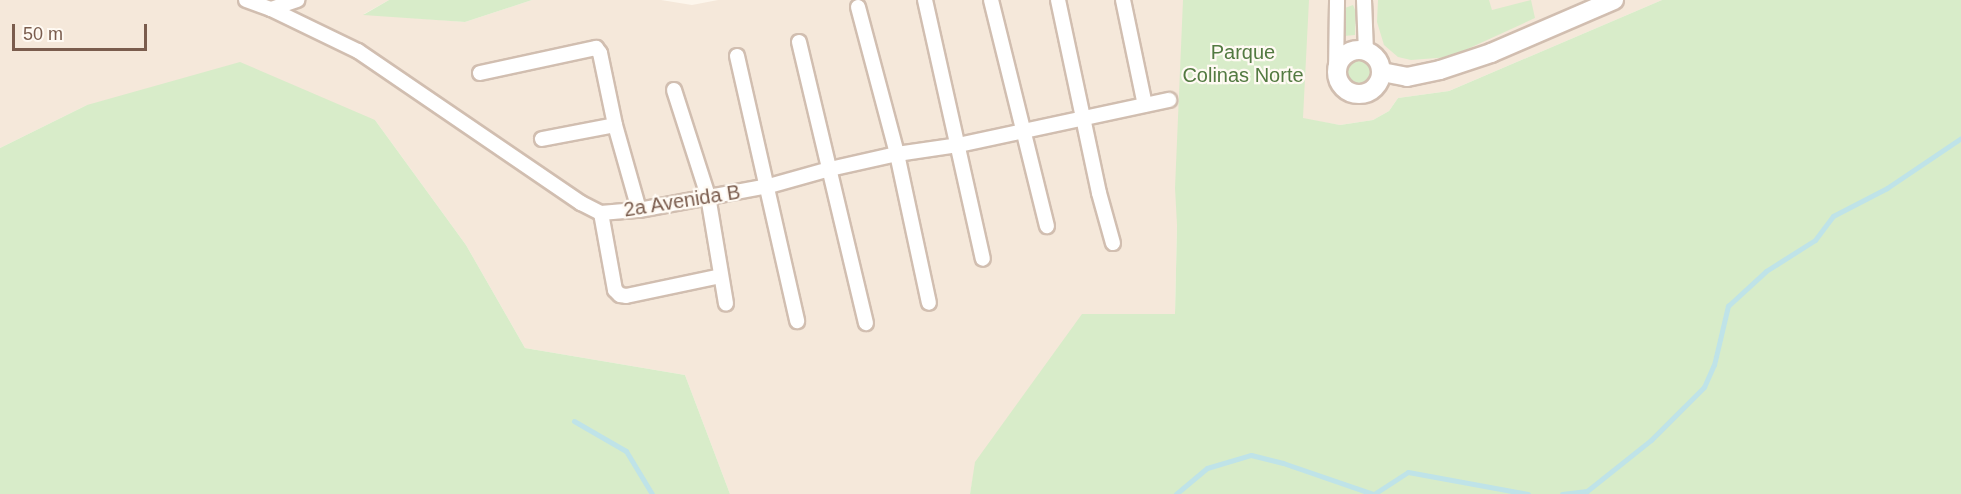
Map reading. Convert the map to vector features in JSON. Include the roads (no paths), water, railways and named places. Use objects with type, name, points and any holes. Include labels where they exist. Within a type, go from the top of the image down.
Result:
[{"type":"street","name":"2a Avenida B","points":[[246,0],[271,9],[358,51],[581,202],[601,213],[639,210],[769,186],[897,154],[959,145],[1169,100]]},
{"type":"street","points":[[271,9],[297,0]]},
{"type":"street","points":[[991,0],[1047,225]]},
{"type":"street","points":[[1058,0],[1085,118],[1099,194],[1113,243]]},
{"type":"street","points":[[1123,0],[1145,105]]},
{"type":"street","points":[[1336,0],[1336,74],[1343,88],[1356,94],[1371,91],[1377,86],[1382,72],[1376,58],[1366,51],[1357,50],[1344,55],[1336,74]]},
{"type":"street","points":[[1364,0],[1366,51]]},
{"type":"street","points":[[1382,72],[1407,77],[1440,70],[1491,53],[1614,0]]},
{"type":"street","points":[[930,1],[983,259]]},
{"type":"street","points":[[858,7],[897,154],[929,303]]},
{"type":"street","points":[[799,42],[866,323]]},
{"type":"street","points":[[480,73],[596,48],[600,53],[615,125],[639,210]]},
{"type":"street","points":[[737,56],[769,186],[797,321]]},
{"type":"street","points":[[674,90],[708,196],[726,304]]},
{"type":"street","points":[[542,139],[615,125]]},
{"type":"street","points":[[601,213],[615,290],[620,295],[626,296],[721,276]]},
{"type":"waterway","points":[[1562,494],[1587,491],[1651,440],[1704,387],[1714,365],[1728,306],[1766,271],[1815,240],[1833,216],[1887,188],[1961,138]]},
{"type":"waterway","points":[[574,421],[626,451],[652,494]]},
{"type":"waterway","points":[[1176,494],[1207,468],[1251,455],[1283,463],[1373,494]]},
{"type":"waterway","points":[[1374,494],[1408,472],[1528,494]]},
{"type":"park label","name":"Parque Colinas Norte","points":[[1243,64]]}]
